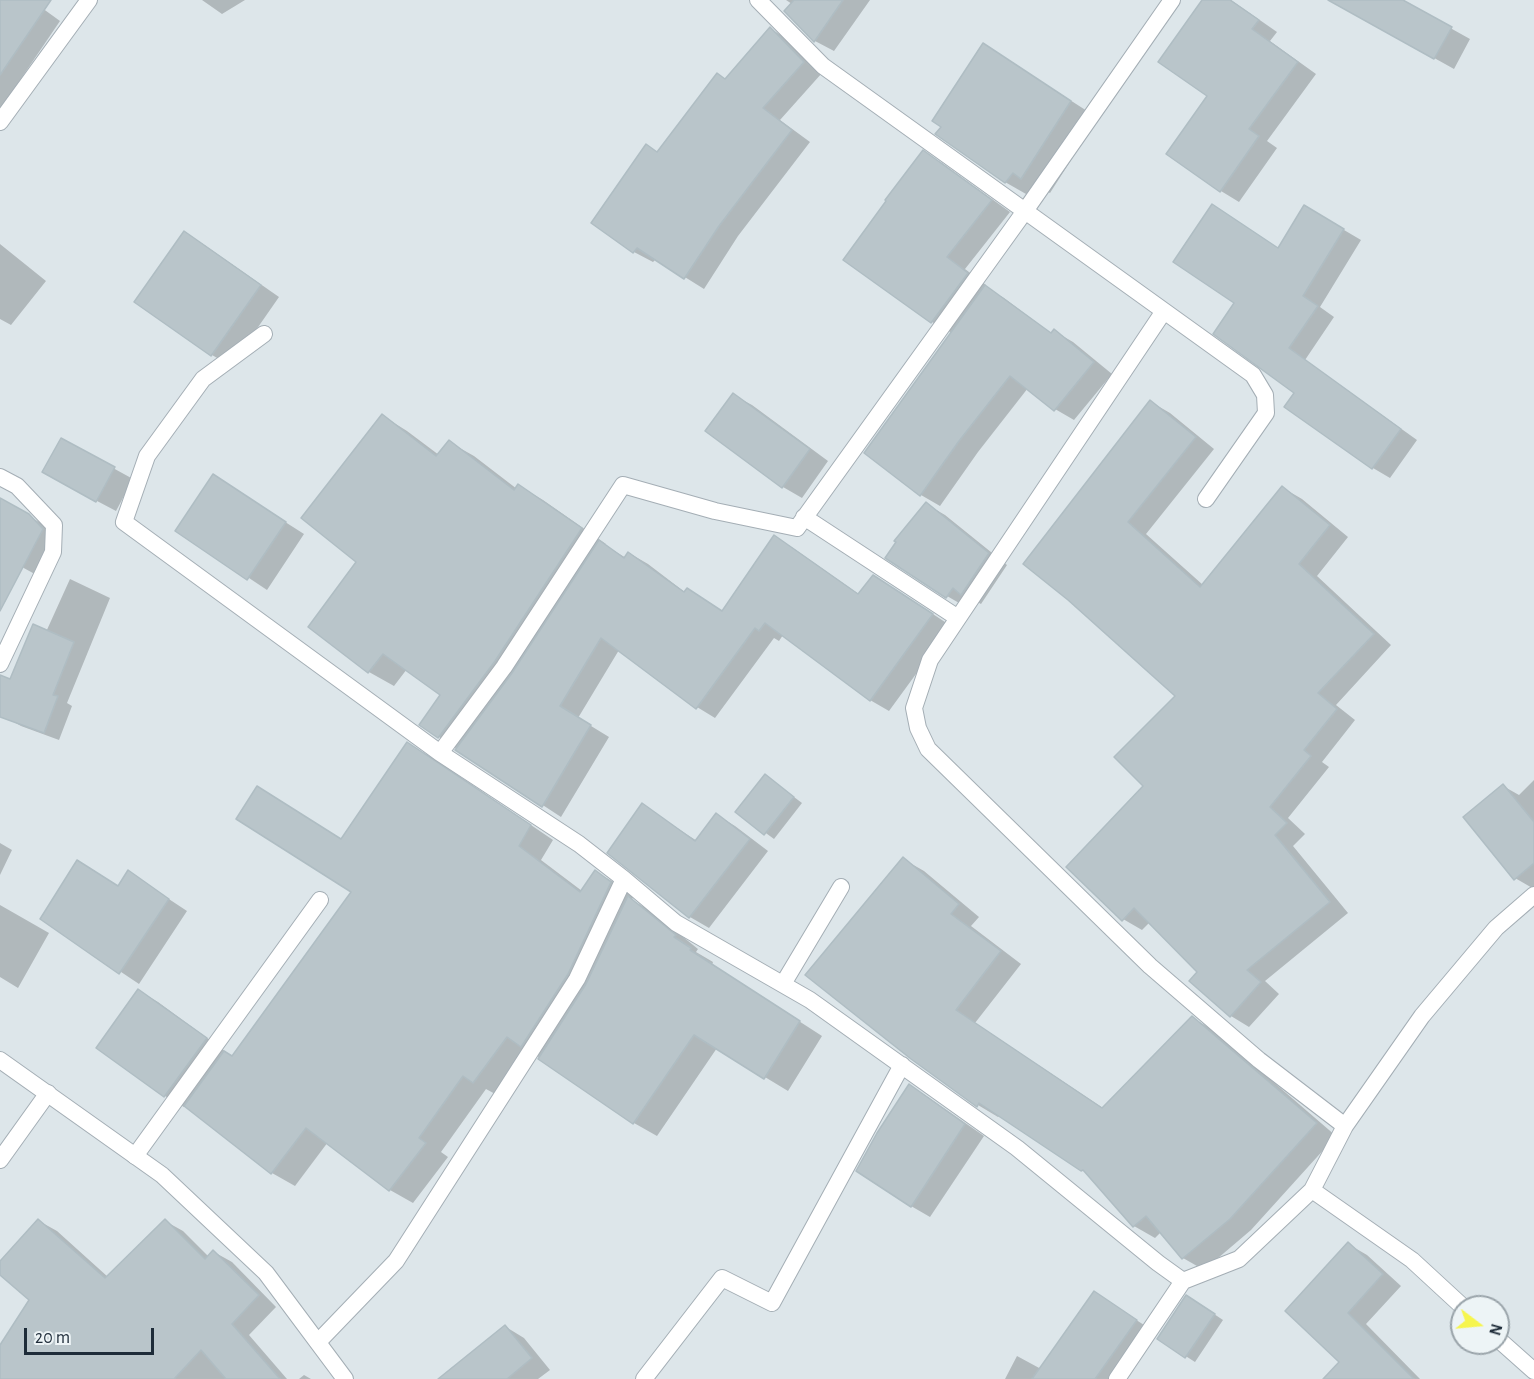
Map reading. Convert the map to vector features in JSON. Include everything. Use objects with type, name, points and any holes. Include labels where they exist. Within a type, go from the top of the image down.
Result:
[{"type":"street","points":[[0,122],[88,0]]},
{"type":"street","points":[[758,0],[824,66],[1252,375],[1265,395],[1266,413],[1206,499]]},
{"type":"street","points":[[440,753],[504,667],[623,485],[715,511],[796,528],[1025,211],[1172,0]]},
{"type":"street","points":[[1164,310],[930,660],[914,708],[918,728],[928,749],[1150,966],[1259,1060],[1345,1126]]},
{"type":"street","points":[[264,334],[203,379],[147,456],[124,522],[440,753],[579,844],[676,922],[810,1000],[902,1065],[1017,1148],[1183,1281]]},
{"type":"street","points":[[0,477],[16,486],[54,525],[53,552],[0,664]]},
{"type":"street","points":[[804,517],[958,618]]},
{"type":"street","points":[[318,1342],[396,1260],[577,979],[624,879]]},
{"type":"street","points":[[783,984],[841,887]]},
{"type":"street","points":[[1117,1379],[1183,1281],[1239,1259],[1312,1190],[1345,1126],[1422,1016],[1496,928],[1534,895]]},
{"type":"street","points":[[135,1156],[320,900]]},
{"type":"street","points":[[0,1060],[162,1175],[266,1273],[345,1379]]},
{"type":"street","points":[[644,1379],[722,1278],[772,1303],[902,1065]]},
{"type":"street","points":[[0,1160],[48,1093]]},
{"type":"street","points":[[1312,1190],[1412,1260],[1450,1295]]},
{"type":"street","points":[[1510,1349],[1534,1371]]},
{"type":"building","points":[[0,0],[51,0],[0,75]]},
{"type":"building","points":[[794,0],[843,0],[814,42],[784,11]]},
{"type":"building","points":[[1202,0],[1230,0],[1259,20],[1252,29],[1298,62],[1249,129],[1259,136],[1220,192],[1166,154],[1207,96],[1158,62]]},
{"type":"building","points":[[1328,0],[1403,0],[1452,27],[1434,59]]},
{"type":"building","points":[[770,27],[804,62],[763,108],[792,130],[719,226],[684,279],[637,248],[633,253],[591,223],[646,144],[657,152],[717,73],[725,79]]},
{"type":"building","points":[[983,43],[1071,101],[1021,179],[1013,173],[1005,183],[935,134],[941,127],[932,121]]},
{"type":"building","points":[[923,150],[992,200],[947,257],[968,273],[931,323],[843,260]]},
{"type":"building","points":[[1212,204],[1278,248],[1304,205],[1344,229],[1303,296],[1318,306],[1289,348],[1401,429],[1372,469],[1284,407],[1294,393],[1213,334],[1234,303],[1173,262]]},
{"type":"building","points":[[184,231],[261,285],[211,356],[134,302]]},
{"type":"building","points":[[985,285],[1051,333],[1054,329],[1094,362],[1054,411],[1010,376],[959,441],[920,496],[864,453]]},
{"type":"building","points":[[733,393],[810,449],[782,488],[705,431]]},
{"type":"building","points":[[1150,400],[1196,437],[1128,522],[1200,587],[1282,486],[1330,525],[1299,564],[1374,634],[1318,693],[1337,709],[1304,750],[1311,756],[1270,807],[1287,823],[1275,835],[1330,902],[1247,970],[1261,982],[1230,1017],[1189,981],[1197,972],[1134,908],[1122,921],[1066,867],[1143,786],[1114,757],[1175,696],[1068,600],[1023,564]]},
{"type":"building","points":[[382,414],[436,456],[449,440],[514,490],[518,484],[582,528],[495,661],[438,738],[419,725],[440,695],[383,654],[368,673],[308,627],[356,562],[301,518]]},
{"type":"building","points":[[61,438],[115,467],[96,502],[42,472]]},
{"type":"building","points":[[213,474],[286,522],[247,580],[175,531]]},
{"type":"building","points":[[0,498],[29,514],[43,529],[0,611]]},
{"type":"building","points":[[926,502],[989,553],[961,595],[953,588],[946,598],[885,558],[896,542],[894,541]]},
{"type":"building","points":[[774,535],[858,594],[873,575],[933,614],[870,701],[765,623],[759,631],[755,628],[696,709],[601,638],[560,706],[591,725],[542,807],[455,750],[512,673],[599,540],[624,558],[628,552],[684,592],[687,588],[722,611]]},
{"type":"building","points":[[33,624],[74,642],[53,695],[58,696],[44,733],[0,717],[0,675],[10,679]]},
{"type":"building","points":[[407,742],[531,825],[519,846],[580,892],[595,870],[611,882],[568,974],[521,1047],[507,1037],[473,1083],[463,1076],[419,1138],[426,1143],[389,1191],[306,1128],[271,1174],[184,1106],[224,1051],[232,1056],[351,892],[236,819],[257,786],[341,839]]},
{"type":"building","points":[[765,774],[794,797],[764,835],[735,812]]},
{"type":"building","points":[[1503,784],[1534,822],[1534,863],[1514,880],[1463,817]]},
{"type":"building","points":[[642,803],[695,841],[716,813],[750,839],[689,918],[607,853]]},
{"type":"building","points":[[903,857],[959,904],[951,914],[1001,951],[956,1010],[1102,1108],[1192,1016],[1317,1123],[1230,1219],[1182,1259],[1146,1216],[1133,1227],[1083,1170],[1081,1171],[979,1103],[977,1107],[911,1059],[805,975]]},
{"type":"building","points":[[77,860],[118,886],[128,870],[169,899],[119,974],[40,919]]},
{"type":"building","points":[[628,896],[676,935],[674,937],[691,948],[690,950],[800,1021],[764,1079],[694,1035],[633,1124],[538,1059],[586,984]]},
{"type":"building","points":[[138,989],[207,1038],[164,1097],[96,1048]]},
{"type":"building","points":[[909,1084],[965,1124],[911,1207],[856,1171],[877,1133]]},
{"type":"building","points":[[38,1219],[105,1278],[165,1219],[205,1259],[213,1250],[259,1295],[232,1324],[280,1379],[226,1379],[201,1350],[174,1379],[0,1379],[0,1345],[29,1300],[0,1275],[0,1261]]},
{"type":"building","points":[[1348,1242],[1383,1274],[1348,1313],[1414,1379],[1323,1379],[1339,1362],[1285,1311]]},
{"type":"building","points":[[1094,1291],[1137,1320],[1095,1379],[1032,1379]]},
{"type":"building","points":[[1186,1295],[1215,1314],[1185,1358],[1157,1339]]},
{"type":"building","points":[[505,1325],[532,1358],[507,1379],[438,1379]]}]
